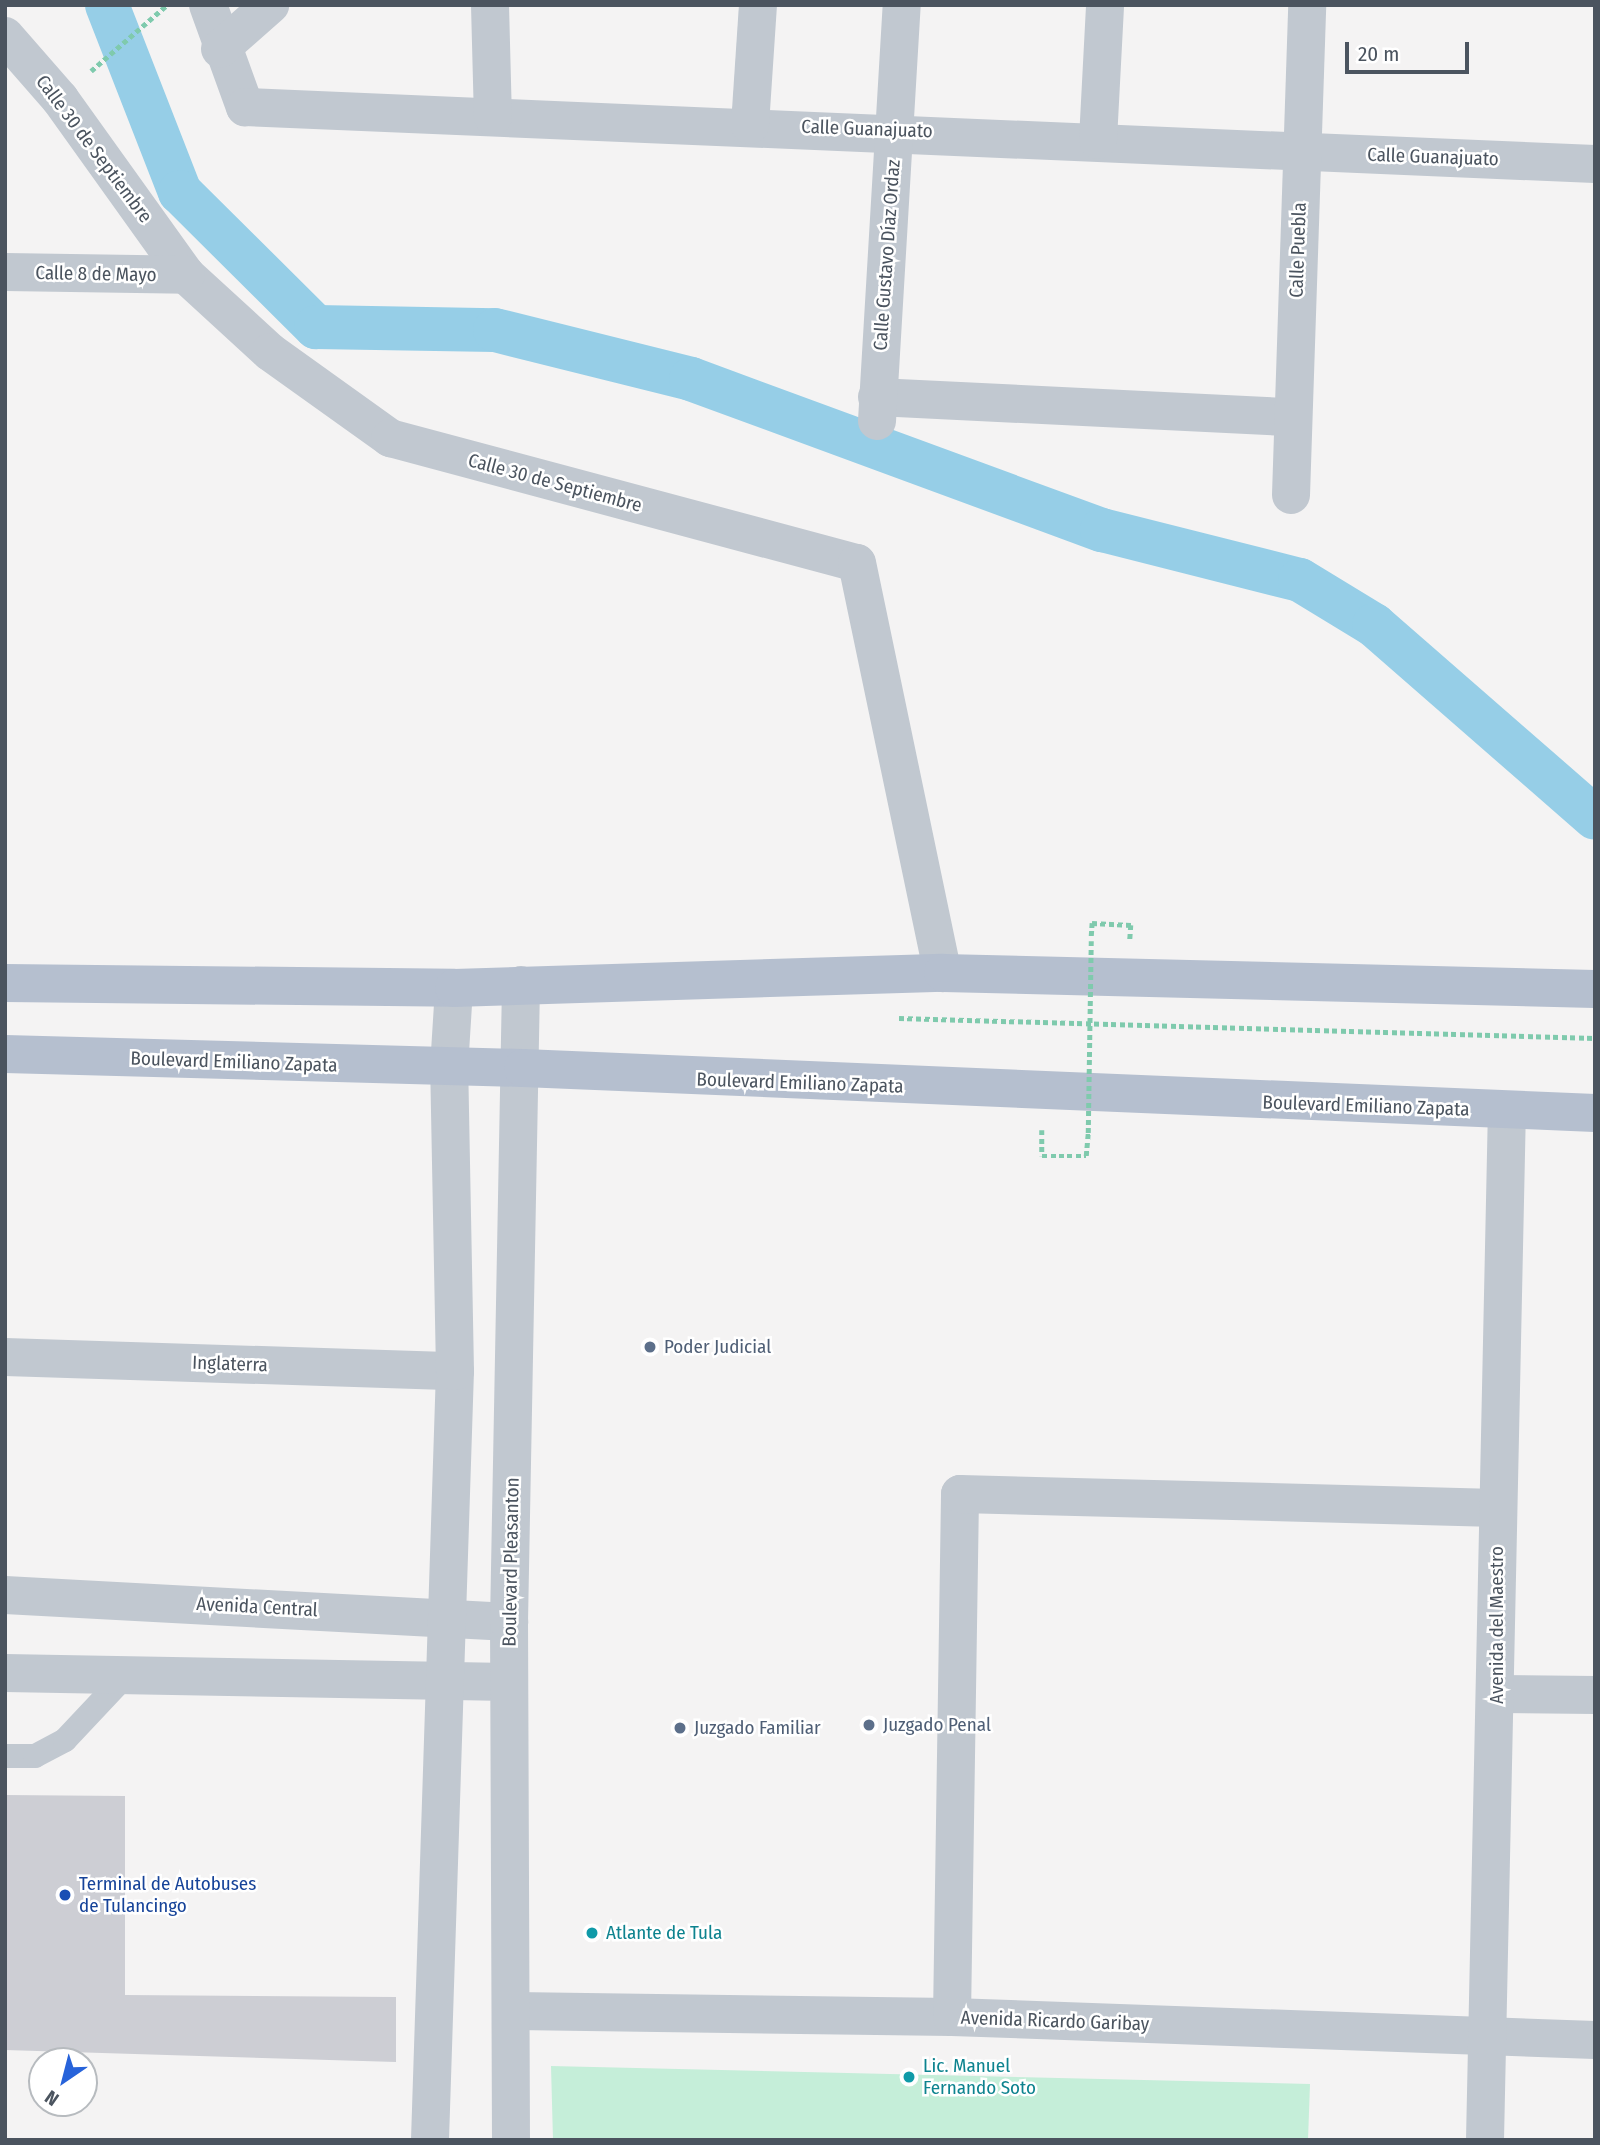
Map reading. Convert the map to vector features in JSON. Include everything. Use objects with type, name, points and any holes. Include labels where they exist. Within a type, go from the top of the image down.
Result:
[{"type":"main road","points":[[5,983],[454,988],[943,973],[1595,989]]},
{"type":"main road","name":"Boulevard Emiliano Zapata","points":[[5,1054],[523,1068],[1595,1113]]},
{"type":"street","points":[[220,49],[270,5]]},
{"type":"street","points":[[490,5],[493,117]]},
{"type":"street","points":[[750,125],[758,5]]},
{"type":"street","name":"Calle Gustavo Díaz Ordaz","points":[[902,5],[877,409],[1292,417]]},
{"type":"street","points":[[1098,140],[1105,5]]},
{"type":"street","name":"Calle Puebla","points":[[1292,495],[1292,417],[1307,5]]},
{"type":"street","name":"Calle Guanajuato","points":[[206,7],[220,49],[245,107],[895,129],[1595,164]]},
{"type":"street","name":"Calle 30 de Septiembre","points":[[5,36],[60,99],[187,275],[270,352],[390,438],[857,563],[943,973]]},
{"type":"street","name":"Calle 8 de Mayo","points":[[5,272],[187,275]]},
{"type":"street","name":"Boulevard Pleasanton","points":[[511,2140],[515,2011],[509,1622],[523,1068],[520,985]]},
{"type":"street","points":[[430,2140],[455,1371],[449,1068],[454,988]]},
{"type":"street","name":"Avenida del Maestro","points":[[1485,2140],[1497,1694],[1497,1508],[1507,1111]]},
{"type":"street","name":"Inglaterra","points":[[5,1357],[455,1371]]},
{"type":"street","points":[[952,2017],[960,1494],[1497,1508]]},
{"type":"street","name":"Avenida Central","points":[[5,1595],[445,1616],[509,1622]]},
{"type":"street","points":[[5,1672],[443,1676],[509,1682]]},
{"type":"street","points":[[1497,1694],[1595,1695]]},
{"type":"street","name":"Avenida Ricardo Garibay","points":[[515,2011],[952,2017],[1595,2040]]},
{"type":"lane","points":[[5,1756],[35,1756],[65,1740],[127,1674]]},
{"type":"path","points":[[88,74],[167,5]]},
{"type":"path","points":[[1042,1156],[1086,1156],[1092,923],[1130,925]]},
{"type":"path","points":[[891,1018],[1595,1038]]},
{"type":"green space","points":[[551,2066],[1310,2084],[1308,2140],[553,2140]]},
{"type":"building","name":"Terminal de Autobuses de Tulancingo","points":[[5,1795],[125,1796],[125,1995],[396,1997],[396,2062],[98,2053],[98,2047],[28,2047],[28,2051],[5,2050]]},
{"type":"waterway","points":[[107,5],[180,192],[316,327],[495,330],[691,379],[1102,530],[1300,580],[1374,625],[1595,818]]},
{"type":"place","name":"Poder Judicial","points":[[650,1347]]},
{"type":"place","name":"Juzgado Penal","points":[[869,1725]]},
{"type":"place","name":"Juzgado Familiar","points":[[680,1728]]},
{"type":"place","name":"Terminal de Autobuses de Tulancingo","points":[[65,1895]]},
{"type":"place","name":"Atlante de Tula","points":[[592,1933]]},
{"type":"place","name":"Lic. Manuel Fernando Soto","points":[[909,2077]]}]
